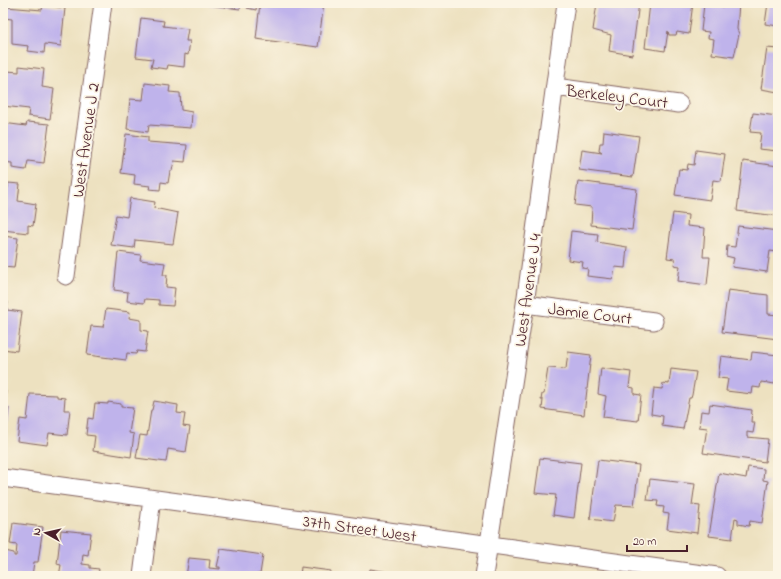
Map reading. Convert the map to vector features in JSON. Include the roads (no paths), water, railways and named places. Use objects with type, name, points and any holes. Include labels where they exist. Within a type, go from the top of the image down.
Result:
[{"type":"street","name":"West Avenue J 2","points":[[66,276],[103,3]]},
{"type":"street","name":"West Avenue J 4","points":[[484,576],[525,304],[566,3]]},
{"type":"street","name":"Berkeley Court","points":[[555,87],[679,104]]},
{"type":"street","name":"Jamie Court","points":[[525,304],[654,321]]},
{"type":"street","name":"37th Street West","points":[[3,478],[489,546],[717,576]]},
{"type":"street","points":[[142,576],[152,499]]}]
